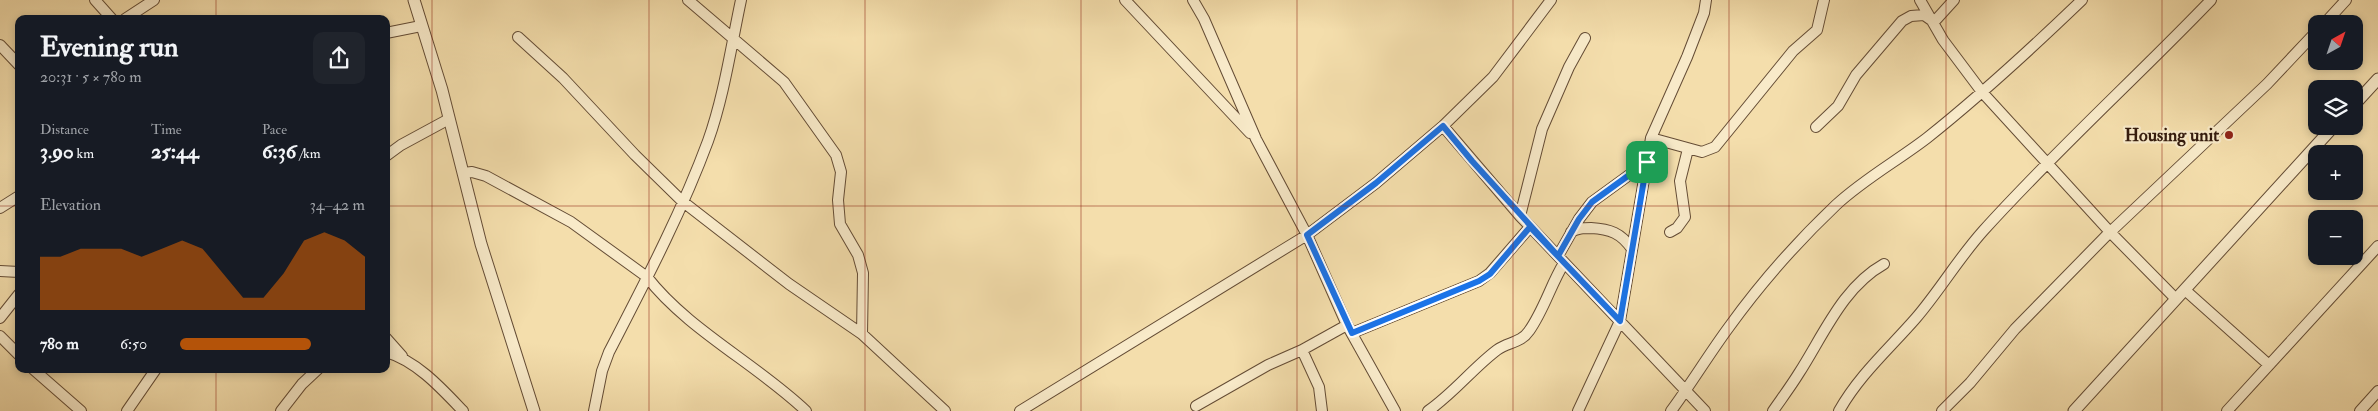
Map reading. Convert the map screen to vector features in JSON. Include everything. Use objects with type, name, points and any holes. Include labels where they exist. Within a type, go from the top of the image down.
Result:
[{"type":"street","points":[[95,0],[108,15]]},
{"type":"street","points":[[131,15],[154,0]]},
{"type":"street","points":[[414,0],[449,119],[481,244],[534,411]]},
{"type":"street","points":[[688,0],[784,82],[836,155],[841,172],[838,200],[840,224],[858,255],[863,273],[862,334]]},
{"type":"street","points":[[594,411],[602,372],[609,352],[647,277],[682,201],[713,125],[741,0]]},
{"type":"street","points":[[1125,0],[1256,139]]},
{"type":"street","points":[[1193,0],[1204,19],[1256,139],[1307,235],[1349,329],[1396,411]]},
{"type":"street","points":[[1020,411],[1307,235],[1376,183],[1443,126],[1502,67],[1551,0]]},
{"type":"street","points":[[1578,411],[1620,321],[1651,138],[1704,13],[1706,0]]},
{"type":"street","points":[[1651,138],[1702,152],[1715,146],[1793,51],[1817,30],[1824,0]]},
{"type":"street","points":[[1920,0],[1943,40],[1982,92],[2110,232],[2176,298]]},
{"type":"street","points":[[1934,22],[1954,0]]},
{"type":"street","points":[[1671,411],[1729,327],[1780,265],[1834,206],[1887,165],[1925,139],[1982,92],[2041,40],[2082,0]]},
{"type":"street","points":[[1840,411],[1852,389],[1917,317],[1967,249],[2047,163],[2098,116],[2211,0]]},
{"type":"street","points":[[2332,15],[2346,0]]},
{"type":"street","points":[[1816,127],[1838,106],[1856,75],[1902,22],[1911,16],[1924,15],[1934,22]]},
{"type":"street","points":[[390,33],[422,26]]},
{"type":"street","points":[[518,37],[563,78],[635,156],[682,201],[789,284],[862,334],[945,411]]},
{"type":"street","points":[[1520,216],[1542,129],[1569,67],[1585,38]]},
{"type":"street","points":[[1942,411],[1970,383],[2015,330],[2110,232],[2267,84],[2308,40]]},
{"type":"street","points":[[0,45],[15,61]]},
{"type":"street","points":[[2363,96],[2378,80]]},
{"type":"street","points":[[390,153],[449,119]]},
{"type":"street","points":[[1443,126],[1530,227],[1705,411]]},
{"type":"street","points":[[2074,411],[2326,135]]},
{"type":"street","points":[[1670,232],[1677,228],[1685,217],[1680,181],[1688,149]]},
{"type":"street","points":[[1428,411],[1456,390],[1496,350],[1522,339],[1528,332],[1554,280],[1571,232],[1592,202],[1647,162]]},
{"type":"street","points":[[463,173],[472,172],[486,176],[571,222],[647,277],[654,286],[688,316],[806,411]]},
{"type":"street","points":[[0,208],[15,199]]},
{"type":"street","points":[[1196,406],[1268,365],[1349,329],[1479,281],[1490,274],[1530,227]]},
{"type":"street","points":[[1571,232],[1580,228],[1613,231],[1621,236],[1632,249]]},
{"type":"street","points":[[2227,411],[2378,246]]},
{"type":"street","points":[[1773,411],[1799,374],[1836,313],[1859,281],[1884,264]]},
{"type":"street","points":[[0,271],[15,272]]},
{"type":"street","points":[[2185,290],[2269,365]]},
{"type":"street","points":[[0,318],[15,299]]},
{"type":"street","points":[[0,336],[15,352]]},
{"type":"street","points":[[390,342],[458,409]]},
{"type":"street","points":[[1302,350],[1319,387],[1322,411]]},
{"type":"street","points":[[390,353],[405,359]]},
{"type":"street","points":[[38,373],[81,411]]},
{"type":"street","points":[[128,411],[153,373]]},
{"type":"street","points":[[281,411],[302,384],[314,373]]},
{"type":"street","points":[[2360,411],[2378,391]]},
{"type":"place","name":"Housing unit","points":[[2229,135]]},
{"type":"route","points":[[1443,126],[1520,216],[1558,256],[1579,219],[1592,202],[1647,162],[1620,321],[1530,227],[1512,251],[1490,274],[1479,281],[1352,333],[1307,235],[1376,183],[1443,126]]}]
